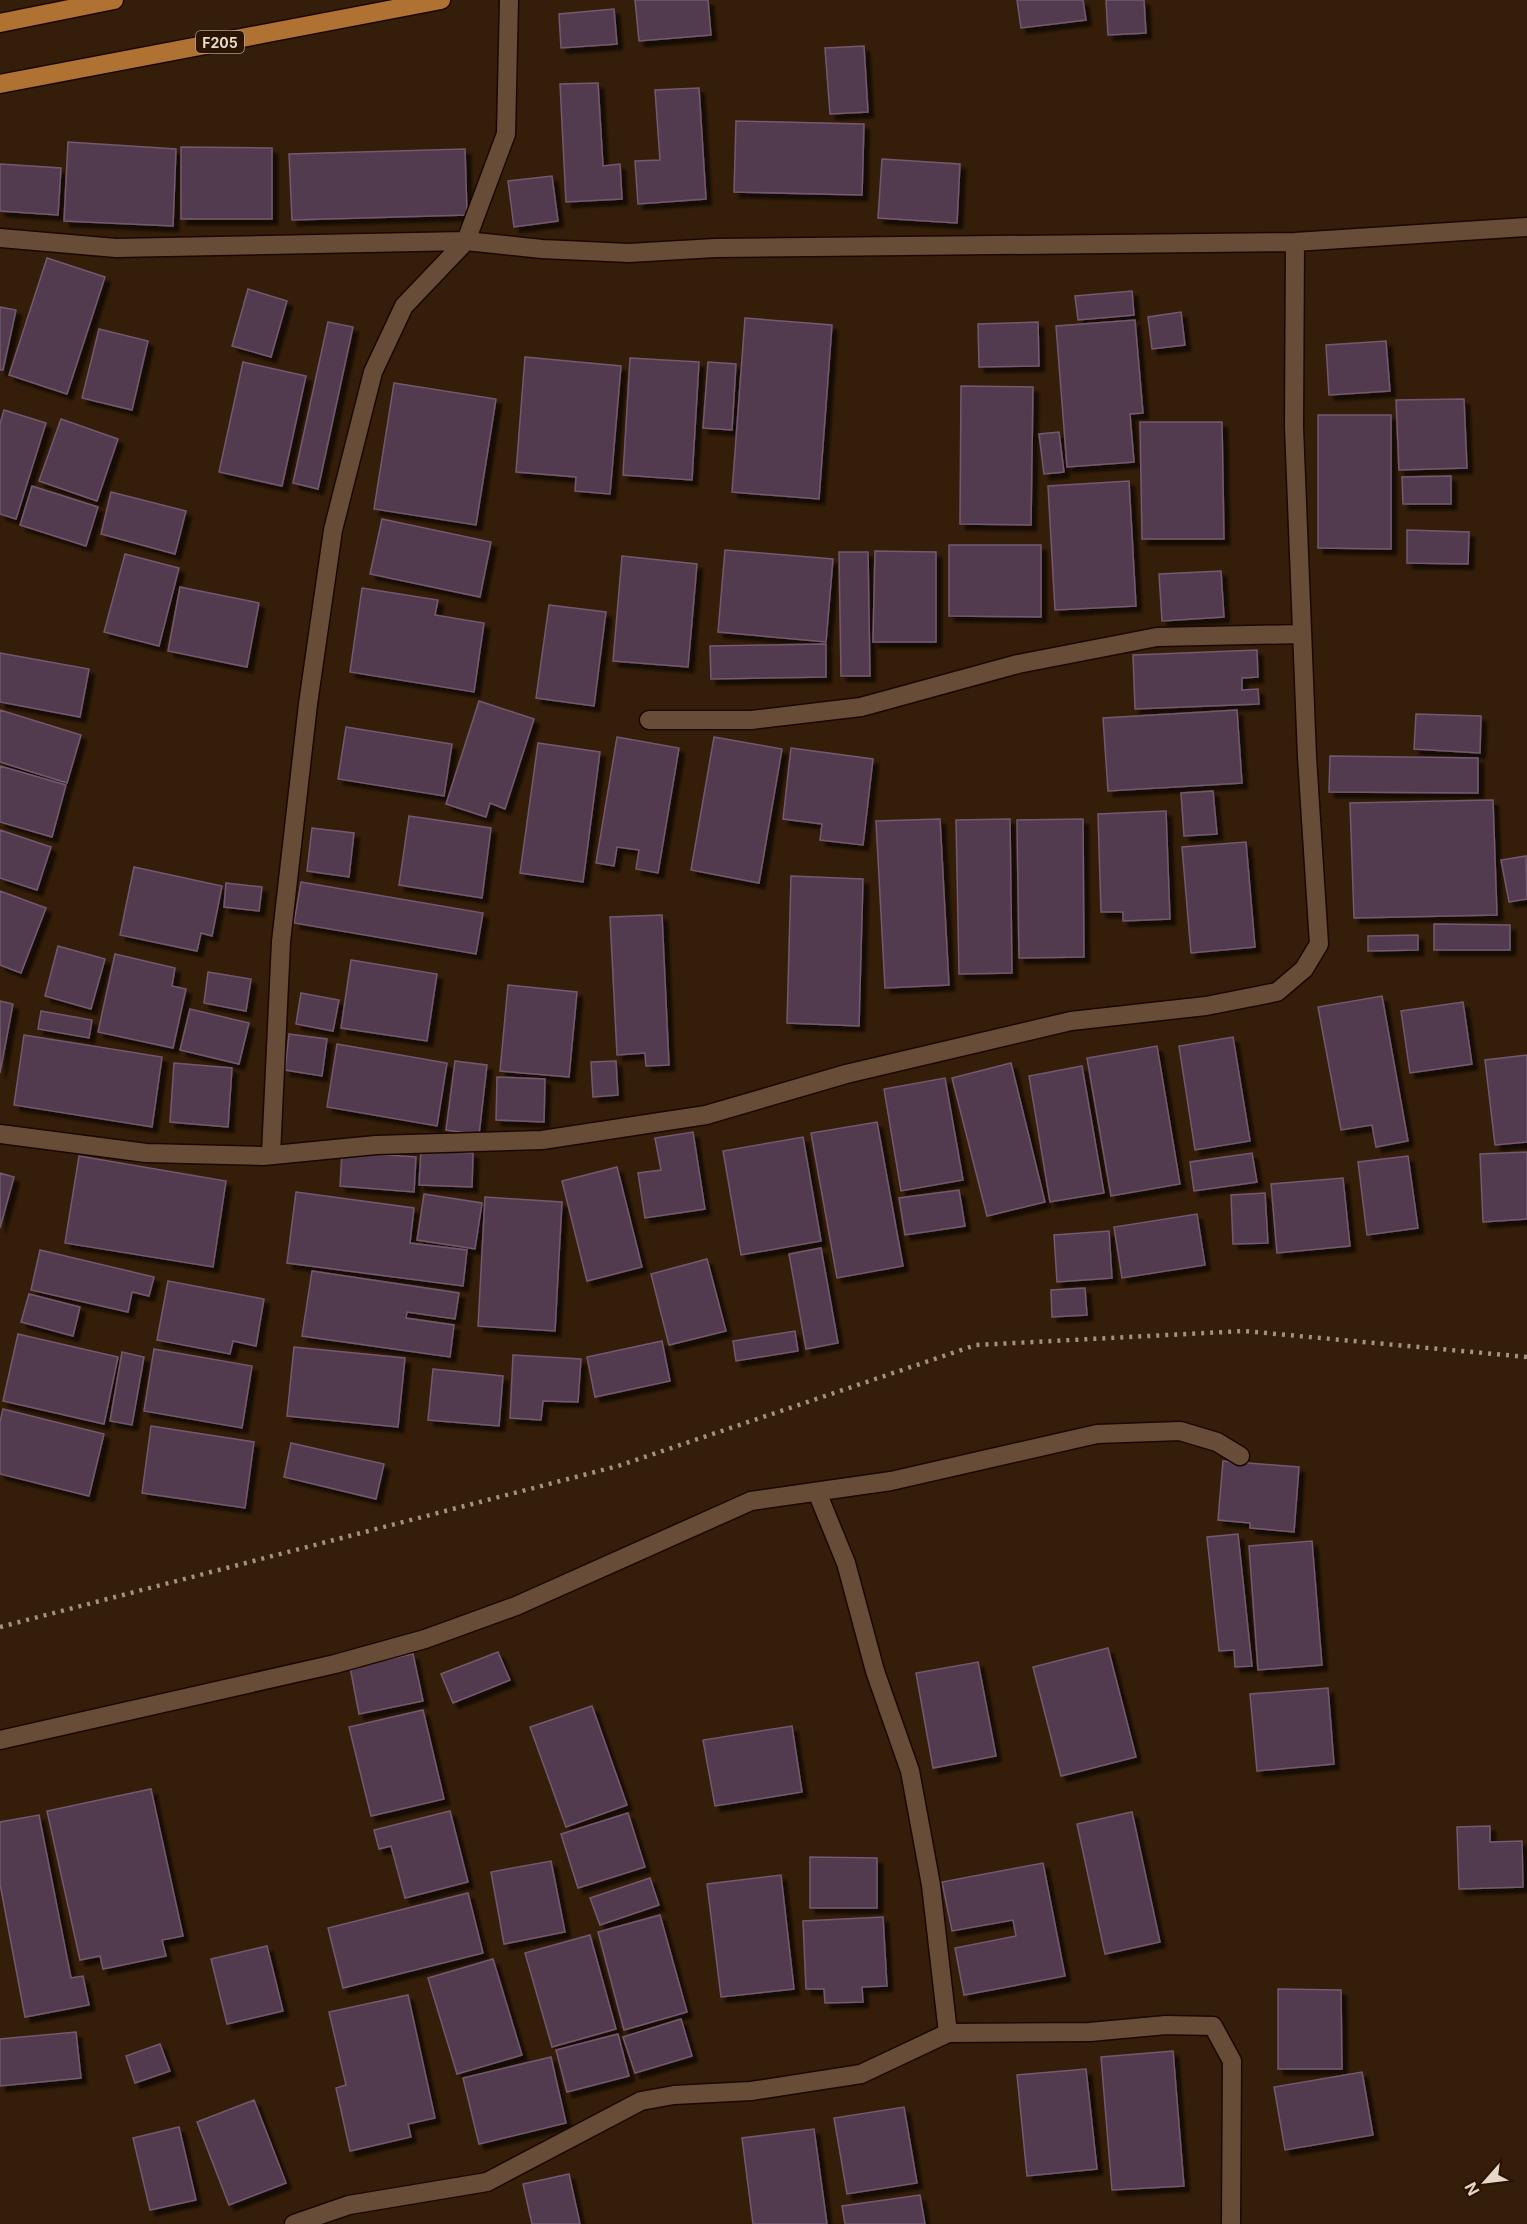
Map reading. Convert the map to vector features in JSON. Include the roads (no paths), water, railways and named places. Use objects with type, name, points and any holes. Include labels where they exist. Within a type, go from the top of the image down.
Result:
[{"type":"main road","points":[[0,23],[114,0]]},
{"type":"main road","name":"F205","points":[[0,84],[441,0]]},
{"type":"street","points":[[271,1154],[282,942],[308,704],[333,530],[378,363],[404,306],[466,241],[506,134],[509,0]]},
{"type":"street","points":[[0,238],[116,248],[466,241],[542,249],[629,253],[715,248],[1295,242],[1527,227]]},
{"type":"street","points":[[0,1134],[146,1153],[263,1156],[376,1145],[542,1140],[705,1115],[846,1074],[1071,1021],[1206,1006],[1277,992],[1304,969],[1319,944],[1302,634],[1294,427],[1295,242]]},
{"type":"street","points":[[649,720],[751,720],[861,707],[1018,664],[1157,637],[1302,634]]},
{"type":"street","points":[[0,1740],[335,1664],[424,1639],[516,1606],[751,1501],[891,1481],[1097,1434],[1180,1431],[1218,1442],[1240,1456]]},
{"type":"street","points":[[817,1492],[846,1563],[875,1671],[910,1771],[932,1885],[948,2033]]},
{"type":"street","points":[[294,2224],[349,2205],[487,2182],[641,2101],[674,2095],[751,2091],[861,2074],[948,2033],[1090,2032],[1166,2025],[1213,2026],[1232,2061],[1232,2224]]},
{"type":"railway","points":[[0,1627],[618,1466],[976,1345],[1244,1331],[1527,1357]]}]
